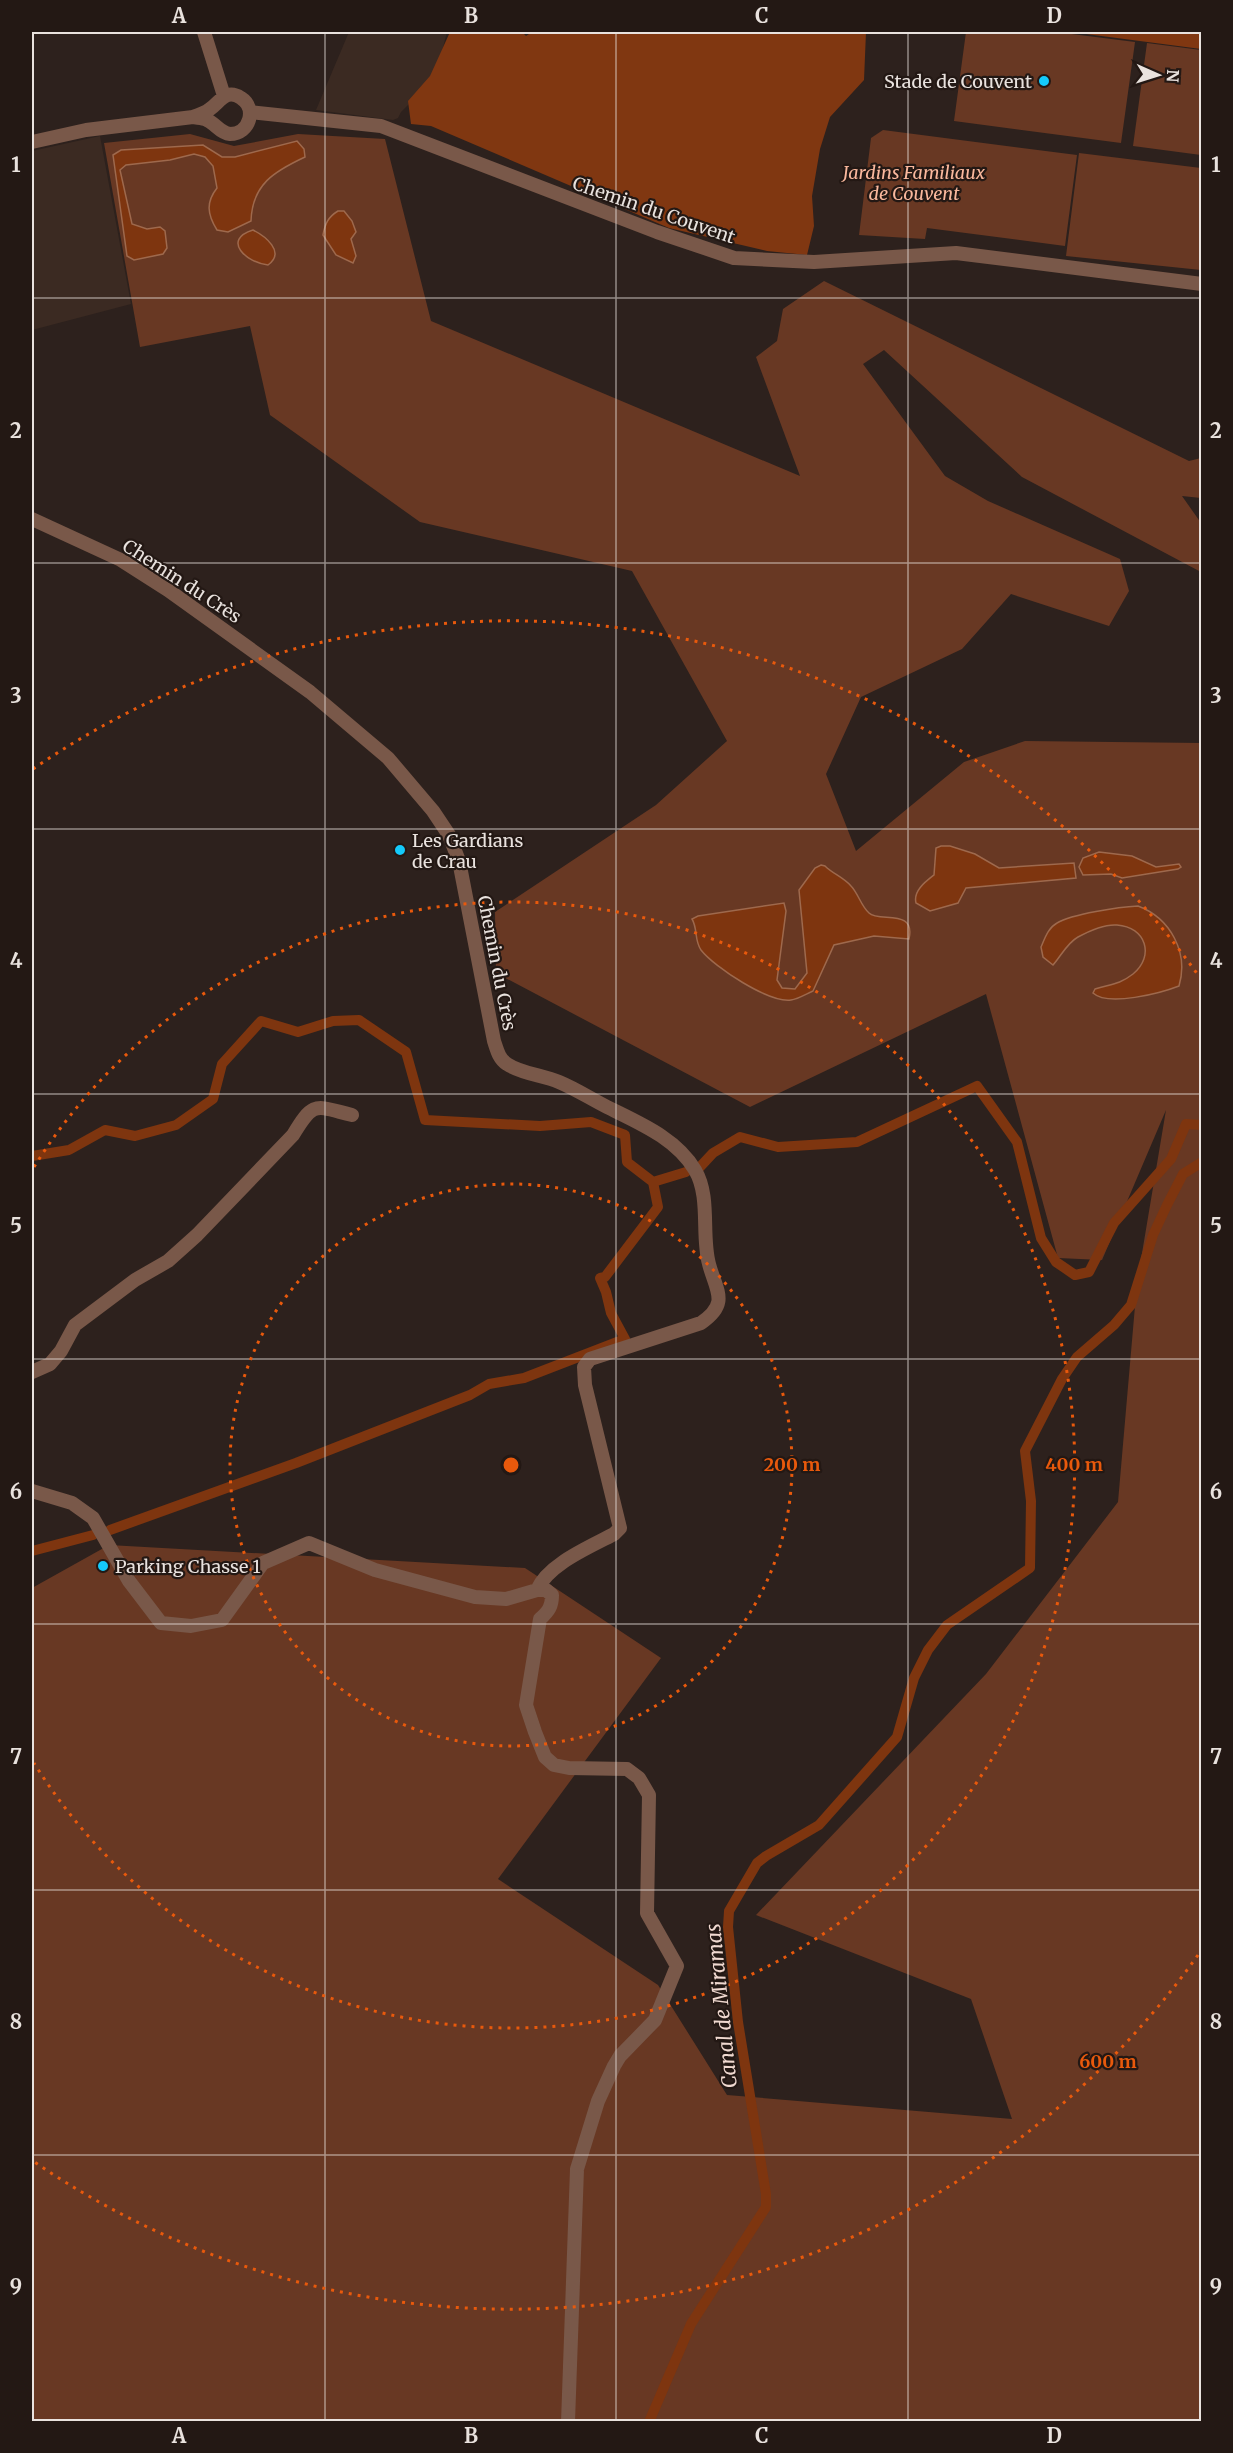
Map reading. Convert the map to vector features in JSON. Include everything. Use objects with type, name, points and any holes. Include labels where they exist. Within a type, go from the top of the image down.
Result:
[{"type":"street","points":[[204,32],[224,96]]},
{"type":"street","points":[[32,142],[86,130],[193,117],[206,119],[224,133],[237,133],[247,125],[250,112],[249,107],[241,98],[236,95],[224,96],[213,106],[193,117]]},
{"type":"street","points":[[213,106],[214,124]]},
{"type":"street","name":"Chemin du Couvent","points":[[250,112],[381,126],[657,232],[734,258],[814,262],[956,253],[1202,284]]},
{"type":"street","name":"Chemin du Crès","points":[[32,519],[122,560],[168,590],[310,692],[388,758],[433,811],[449,835],[459,861],[494,1041],[499,1056],[507,1065],[558,1081],[659,1134],[682,1154],[696,1171],[702,1190],[708,1263],[719,1294],[714,1314],[701,1323],[590,1359],[584,1367],[585,1385],[620,1528],[617,1532],[567,1560],[540,1582],[537,1590]]},
{"type":"street","points":[[32,1372],[50,1364],[61,1351],[75,1325],[135,1280],[168,1261],[197,1235],[293,1135],[311,1109],[317,1107],[352,1115]]},
{"type":"street","points":[[32,1491],[72,1503],[93,1518],[129,1581],[161,1623],[191,1626],[222,1620],[263,1563],[309,1543],[375,1570],[476,1597],[506,1599],[537,1590],[546,1590],[552,1595],[549,1611],[540,1619],[526,1705],[535,1732],[545,1757],[554,1765],[569,1768],[627,1769],[639,1778],[648,1795],[647,1913],[677,1966],[655,2020],[620,2056],[614,2066],[598,2101],[577,2169],[568,2421]]},
{"type":"shaded area","points":[[349,32],[447,32],[435,78],[401,112],[398,118],[393,120],[316,110]]},
{"type":"shaded area","points":[[450,32],[522,32],[526,36],[532,32],[866,32],[864,80],[830,117],[820,149],[812,196],[814,226],[807,255],[767,251],[669,228],[431,126],[411,124],[408,101],[430,76]]},
{"type":"shaded area","points":[[1071,32],[1201,32],[1201,49]]},
{"type":"shaded area","points":[[100,136],[131,304],[32,330],[32,151]]},
{"type":"shaded area","points":[[297,141],[304,149],[305,157],[267,180],[256,197],[251,221],[228,232],[217,230],[211,219],[209,208],[213,193],[217,188],[213,166],[205,157],[194,154],[170,160],[126,165],[120,170],[132,224],[147,229],[160,227],[165,231],[167,248],[163,254],[134,260],[127,256],[113,155],[121,150],[203,145],[222,157],[235,157]]},
{"type":"shaded area","points":[[338,211],[344,211],[352,221],[356,232],[351,239],[356,256],[353,263],[336,255],[323,235],[328,221]]},
{"type":"shaded area","points":[[253,230],[272,245],[275,255],[268,265],[246,256],[238,245],[239,239],[244,234]]},
{"type":"shaded area","points":[[950,846],[975,854],[999,868],[1074,863],[1076,878],[966,888],[958,903],[930,911],[916,903],[916,895],[920,887],[934,875],[936,848]]},
{"type":"shaded area","points":[[1099,852],[1132,856],[1156,867],[1179,864],[1181,867],[1122,878],[1111,874],[1083,875],[1079,867],[1083,858]]},
{"type":"shaded area","points":[[821,865],[848,883],[869,913],[907,923],[910,929],[909,939],[874,936],[834,945],[813,991],[791,1000],[769,996],[756,990],[729,974],[701,950],[692,919],[698,916],[784,903],[786,911],[777,980],[782,988],[795,989],[807,973],[799,890],[815,868]]},
{"type":"shaded area","points":[[1138,906],[1159,919],[1174,938],[1181,961],[1179,986],[1148,995],[1122,999],[1100,997],[1093,993],[1095,989],[1128,978],[1140,967],[1144,959],[1144,944],[1135,931],[1127,927],[1107,926],[1082,935],[1071,943],[1053,965],[1043,957],[1041,947],[1045,937],[1057,923],[1084,914]]},
{"type":"green space","name":"Stade de Couvent","points":[[966,32],[1056,32],[1135,42],[1121,143],[954,121]]},
{"type":"green space","points":[[1147,43],[1201,50],[1201,155],[1133,146]]},
{"type":"green space","name":"Jardins Familiaux de Couvent","points":[[883,130],[1077,155],[1065,246],[927,228],[925,239],[859,235],[871,138]]},
{"type":"green space","points":[[190,134],[234,146],[298,134],[385,139],[431,321],[800,476],[756,357],[777,341],[783,309],[824,281],[1189,461],[1201,458],[1201,498],[1182,496],[1201,523],[1201,572],[1022,477],[884,350],[863,364],[945,476],[988,501],[1120,559],[1129,591],[1109,626],[1011,594],[962,649],[861,697],[826,774],[856,851],[964,762],[1025,741],[1201,743],[1201,2421],[32,2421],[32,1588],[109,1545],[525,1568],[661,1658],[498,1879],[658,1985],[727,2095],[1012,2119],[971,1999],[756,1915],[986,1674],[1118,1502],[1137,1283],[1166,1110],[1102,1260],[1058,1258],[986,994],[750,1107],[496,973],[495,912],[656,805],[727,741],[632,571],[420,522],[270,415],[250,326],[140,347],[104,143]]},
{"type":"green space","points":[[1079,153],[1201,168],[1201,270],[1066,256]]},
{"type":"waterway","points":[[32,1156],[69,1150],[105,1130],[135,1136],[176,1125],[213,1099],[222,1064],[261,1021],[298,1032],[333,1021],[359,1020],[406,1052],[425,1120],[540,1126],[591,1122],[625,1135],[627,1162],[653,1182],[686,1172]]},
{"type":"waterway","points":[[699,1168],[713,1153],[740,1137],[778,1147],[857,1142],[977,1086],[1017,1142],[1041,1238],[1056,1262],[1075,1275],[1089,1272],[1114,1223],[1171,1159],[1186,1124],[1202,1125]]},
{"type":"waterway","name":"Canal de Miramas","points":[[649,2422],[691,2324],[766,2207],[766,2194],[738,2022],[728,1927],[729,1911],[757,1863],[819,1825],[897,1737],[914,1678],[928,1650],[947,1625],[1030,1568],[1031,1501],[1025,1451],[1062,1379],[1077,1357],[1114,1325],[1131,1305],[1153,1235],[1167,1205],[1183,1174],[1202,1162]]},
{"type":"waterway","points":[[110,1530],[296,1463],[470,1395],[489,1384],[524,1378],[625,1339],[611,1313],[600,1278],[605,1277],[658,1207],[653,1182]]},
{"type":"waterway","points":[[32,1551],[93,1535]]},
{"type":"place","name":"Stade de Couvent","points":[[1044,81]]},
{"type":"place","name":"Les Gardians de Crau","points":[[400,850]]},
{"type":"place","name":"Parking Chasse 1","points":[[103,1566]]}]
